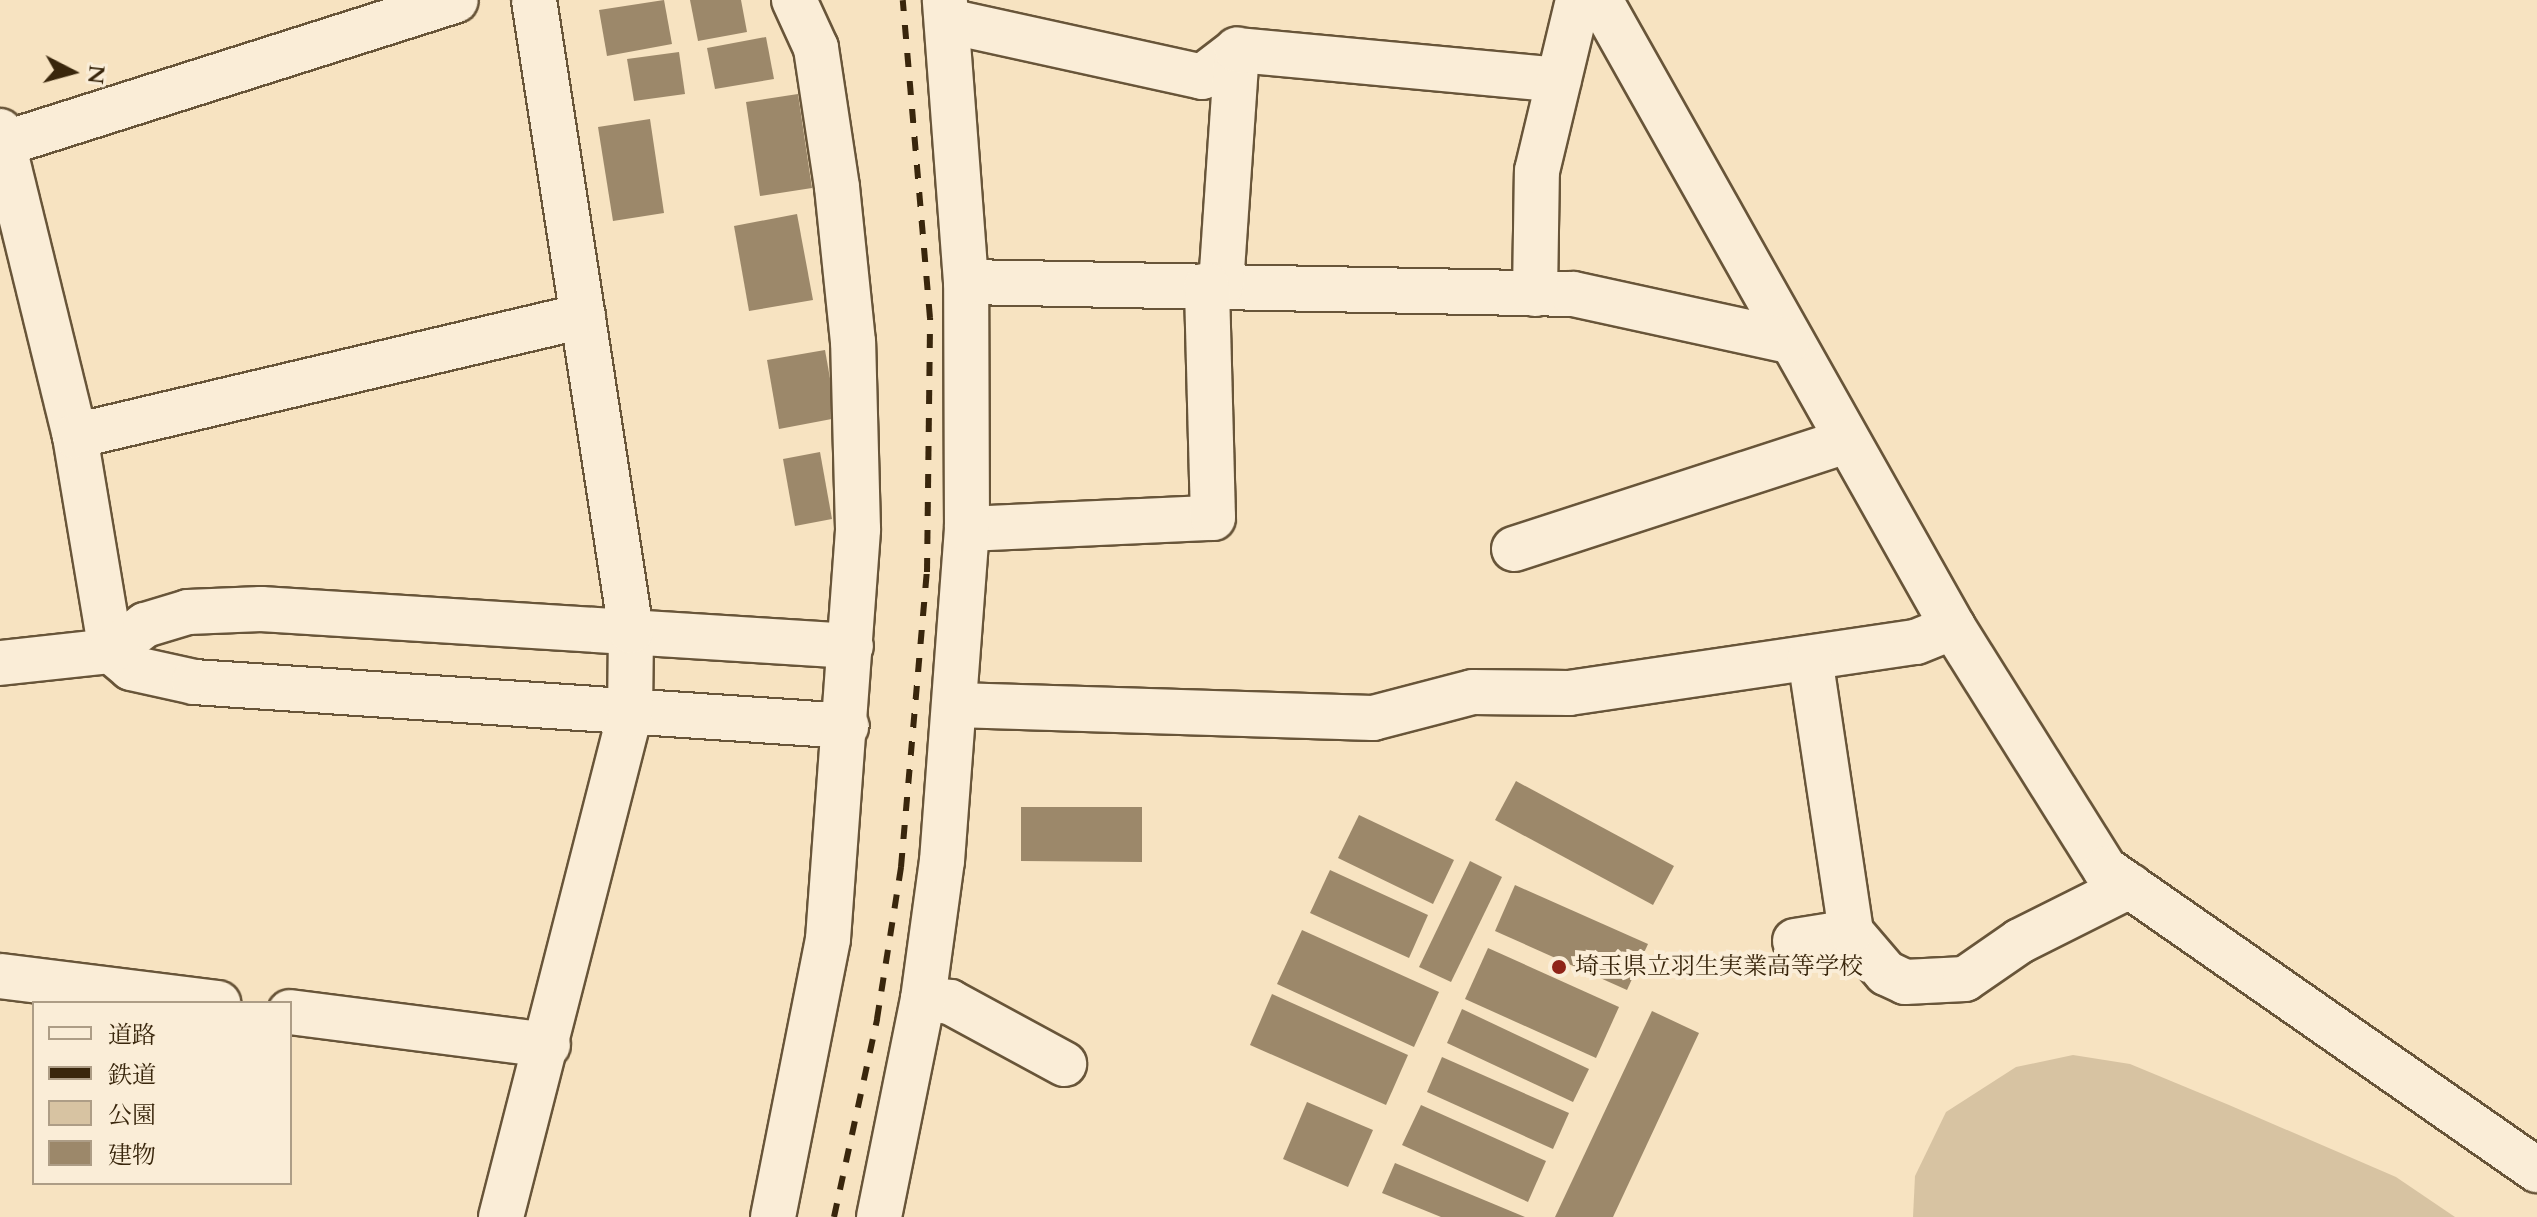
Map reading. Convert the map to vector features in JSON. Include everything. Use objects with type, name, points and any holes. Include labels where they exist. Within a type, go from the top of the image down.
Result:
[{"type":"street","points":[[456,0],[1,140],[75,436],[111,651],[155,678],[630,714],[847,726]]},
{"type":"street","points":[[501,1217],[548,1045],[630,714],[631,631],[534,0]]},
{"type":"street","points":[[773,1217],[828,939],[847,726],[858,529],[853,342],[822,83],[816,48],[794,0]]},
{"type":"street","points":[[1535,294],[1537,171],[1578,0]]},
{"type":"street","points":[[1600,0],[1788,341],[1953,627],[2105,869],[2537,1170]]},
{"type":"street","points":[[879,1217],[923,999],[956,705],[967,529],[966,282],[946,11],[1202,77],[1237,50],[1559,80]]},
{"type":"street","points":[[967,529],[1213,518],[1214,285],[1237,50]]},
{"type":"street","points":[[966,282],[1573,294],[1788,341]]},
{"type":"street","points":[[75,436],[583,316]]},
{"type":"street","points":[[1514,549],[1846,441]]},
{"type":"street","points":[[0,663],[111,651],[145,625],[188,612],[261,609],[851,646]]},
{"type":"street","points":[[956,705],[1373,718],[1473,692],[1569,693],[1916,642],[1953,627]]},
{"type":"street","points":[[1810,658],[1851,932],[1886,973],[1905,982],[1965,979],[2020,941],[2130,886]]},
{"type":"street","points":[[1795,941],[1851,932]]},
{"type":"street","points":[[0,976],[202,1001]]},
{"type":"street","points":[[923,999],[950,1002],[1064,1064]]},
{"type":"street","points":[[292,1012],[548,1045]]},
{"type":"green space","points":[[2073,1055],[2130,1064],[2229,1105],[2396,1177],[2455,1217],[1913,1217],[1915,1176],[1946,1112],[2016,1067]]},
{"type":"building","points":[[664,0],[672,44],[607,56],[599,10]]},
{"type":"building","points":[[690,0],[741,0],[747,32],[698,41]]},
{"type":"building","points":[[766,37],[774,79],[715,89],[707,48]]},
{"type":"building","points":[[679,52],[685,94],[634,101],[627,59]]},
{"type":"building","points":[[798,94],[812,188],[760,196],[746,102]]},
{"type":"building","points":[[650,119],[664,213],[613,221],[598,127]]},
{"type":"building","points":[[797,214],[813,300],[749,311],[734,226]]},
{"type":"building","points":[[825,350],[837,418],[779,429],[767,360]]},
{"type":"building","points":[[820,452],[832,519],[795,526],[783,459]]},
{"type":"building","points":[[1516,781],[1674,866],[1653,905],[1495,820]]},
{"type":"building","points":[[1021,807],[1142,807],[1142,862],[1021,861]]},
{"type":"building","points":[[1359,815],[1454,860],[1433,904],[1338,858]]},
{"type":"building","points":[[1470,861],[1502,877],[1451,982],[1419,967]]},
{"type":"building","points":[[1330,870],[1428,915],[1409,958],[1310,913]]},
{"type":"building","points":[[1515,885],[1648,944],[1627,990],[1495,931]]},
{"type":"building","points":[[1302,930],[1439,992],[1414,1047],[1277,984]]},
{"type":"building","points":[[1488,948],[1619,1007],[1596,1058],[1465,999]]},
{"type":"building","points":[[1272,994],[1408,1055],[1386,1105],[1250,1045]]},
{"type":"building","points":[[1462,1009],[1589,1069],[1573,1102],[1447,1043]]},
{"type":"building","points":[[1652,1011],[1699,1033],[1613,1217],[1555,1217]]},
{"type":"building","points":[[1442,1057],[1569,1113],[1553,1149],[1427,1092]]},
{"type":"building","points":[[1307,1102],[1373,1130],[1348,1187],[1283,1159]]},
{"type":"building","points":[[1421,1105],[1546,1161],[1528,1202],[1402,1145]]},
{"type":"building","points":[[1395,1163],[1525,1217],[1441,1217],[1382,1193]]},
{"type":"railway","points":[[834,1217],[877,1019],[901,867],[927,572],[930,318],[903,0]]},
{"type":"place","name":"埼玉県立羽生実業高等学校","points":[[1559,967]]}]
